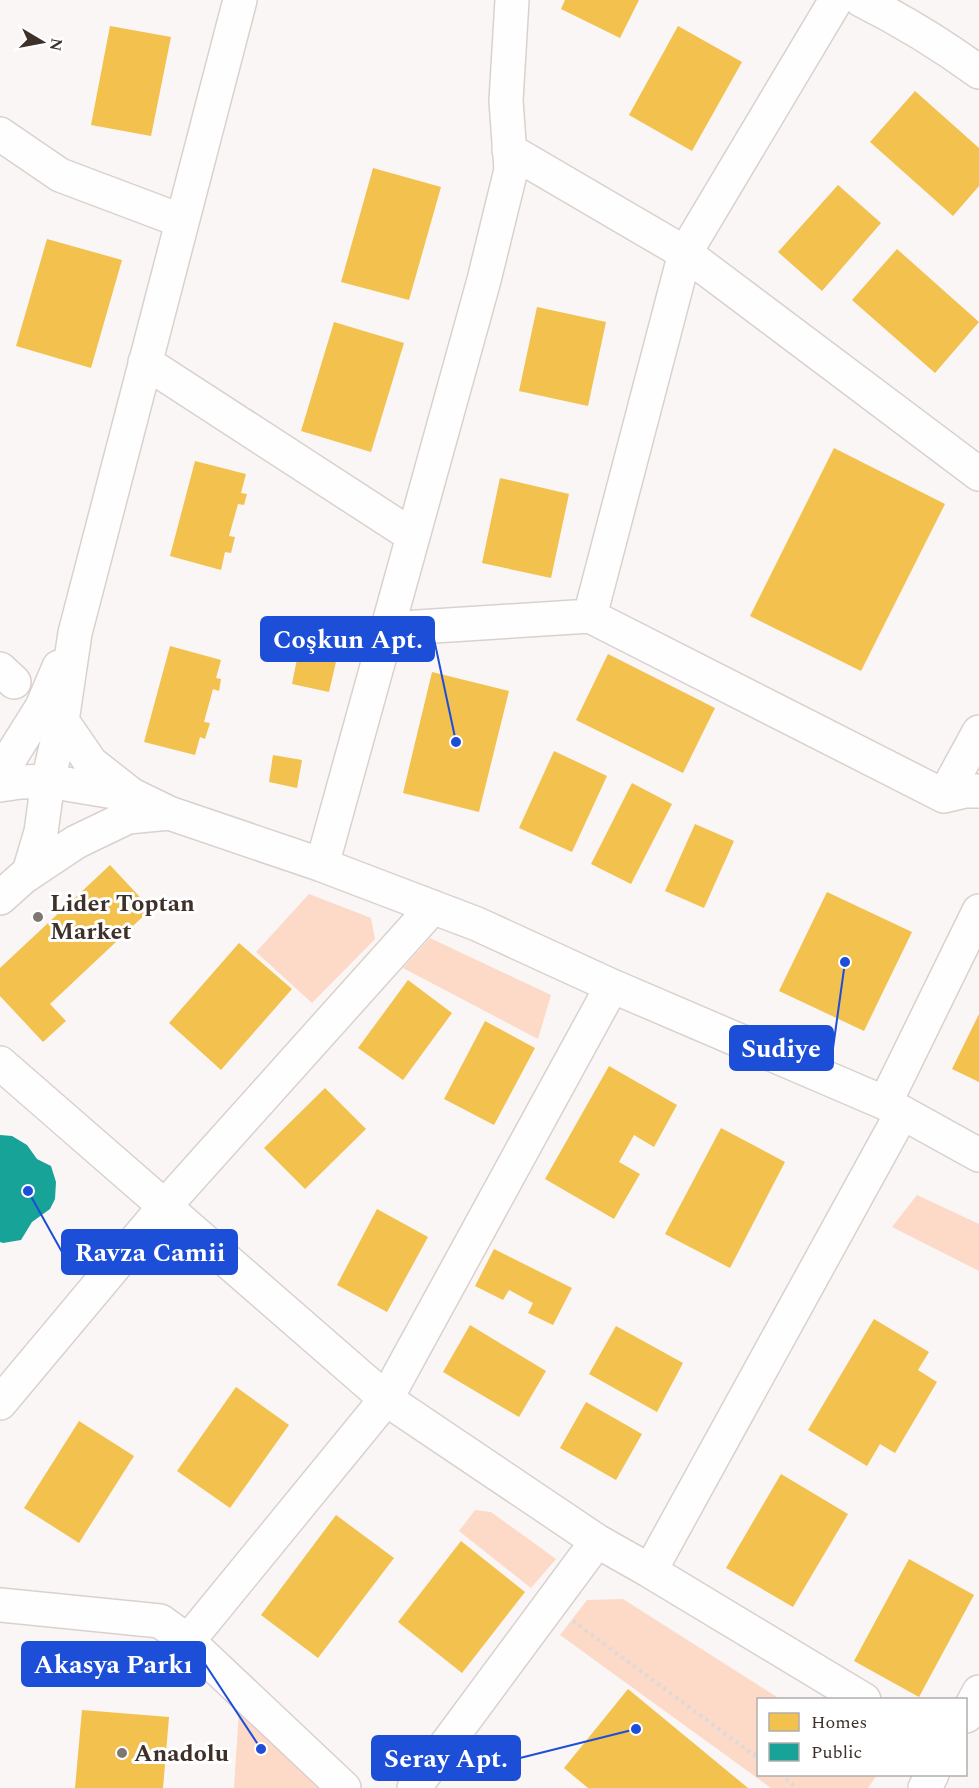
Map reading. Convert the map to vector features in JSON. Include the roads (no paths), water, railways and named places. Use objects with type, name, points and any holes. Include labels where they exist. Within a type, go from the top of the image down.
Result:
[{"type":"street","points":[[0,898],[29,872],[41,832],[48,781],[62,721],[75,633],[240,0]]},
{"type":"street","points":[[321,865],[490,258],[512,170],[506,101],[512,0]]},
{"type":"street","points":[[590,616],[685,253],[836,0]]},
{"type":"street","points":[[861,0],[896,18],[979,72]]},
{"type":"street","points":[[0,134],[60,175],[182,221]]},
{"type":"street","points":[[509,150],[685,253],[979,474]]},
{"type":"street","points":[[145,362],[413,536]]},
{"type":"street","points":[[387,629],[590,616],[944,796],[964,791],[979,791]]},
{"type":"street","points":[[0,774],[42,707],[75,633]]},
{"type":"street","points":[[62,721],[91,763],[132,795],[169,813],[321,865],[477,924],[612,986],[893,1108],[979,1155]]},
{"type":"street","points":[[944,796],[979,732]]},
{"type":"street","points":[[0,784],[48,781],[132,795]]},
{"type":"street","points":[[25,876],[76,842],[128,817],[169,813]]},
{"type":"street","points":[[0,1403],[164,1207],[433,907]]},
{"type":"street","points":[[650,1571],[893,1108],[979,911]]},
{"type":"street","points":[[188,1641],[386,1399],[612,986]]},
{"type":"street","points":[[0,1063],[386,1399],[597,1541],[861,1698]]},
{"type":"street","points":[[414,1788],[597,1541]]},
{"type":"street","points":[[0,1605],[160,1621],[188,1641],[344,1788]]},
{"type":"street","points":[[967,1714],[979,1692]]},
{"type":"place","name":"Coşkun Apt.","points":[[456,742]]},
{"type":"place","name":"Lider Toptan Market","points":[[38,917]]},
{"type":"place","name":"Sudiye","points":[[845,962]]},
{"type":"place","name":"Ravza Camii","points":[[28,1191]]},
{"type":"place","name":"Seray Apt.","points":[[636,1729]]},
{"type":"place","name":"Akasya Parkı","points":[[261,1749]]},
{"type":"place","name":"Anadolu","points":[[122,1753]]}]
